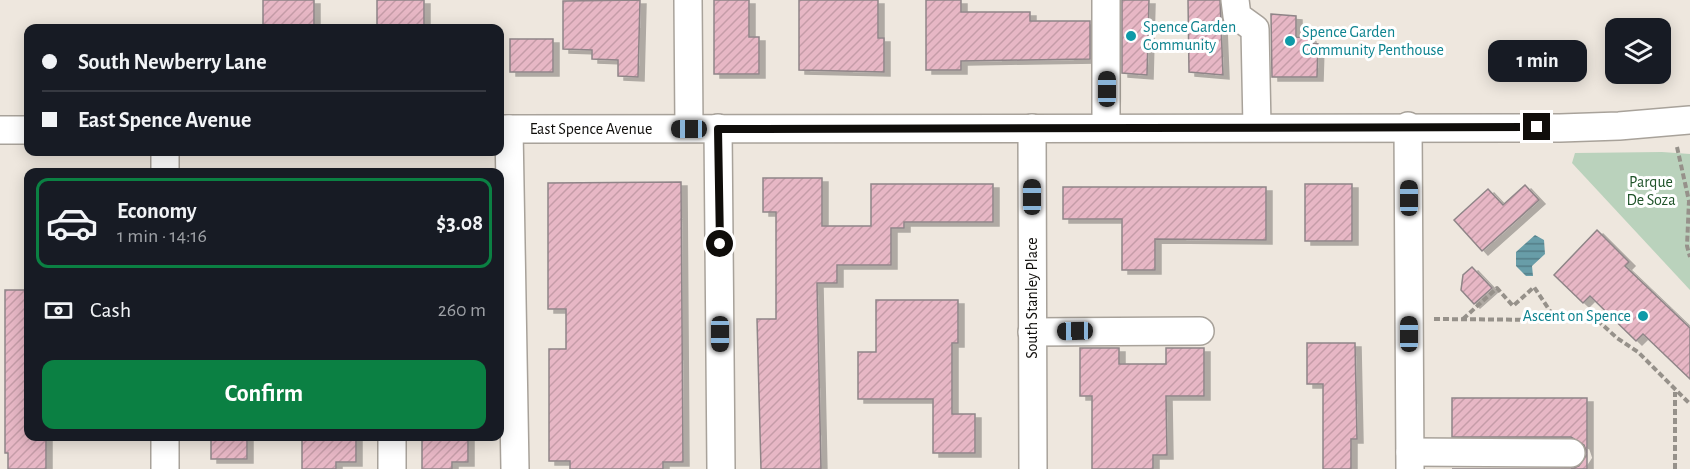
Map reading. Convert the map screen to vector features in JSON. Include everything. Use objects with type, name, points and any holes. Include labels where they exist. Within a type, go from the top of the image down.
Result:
[{"type":"street","points":[[688,0],[689,129]]},
{"type":"street","points":[[1106,0],[1107,127]]},
{"type":"street","points":[[1235,0],[1237,16],[1255,29],[1257,127]]},
{"type":"street","name":"East Spence Avenue","points":[[504,129],[1408,126],[1560,128],[1683,121]]},
{"type":"street","points":[[1408,126],[1410,461],[1571,453]]},
{"type":"street","name":"South Stanley Place","points":[[1032,128],[1033,469]]},
{"type":"street","points":[[504,129],[507,355],[515,469]]},
{"type":"street","points":[[718,129],[721,469]]},
{"type":"street","points":[[0,130],[24,130]]},
{"type":"street","points":[[1032,332],[1200,331]]},
{"type":"street","points":[[165,441],[165,469]]},
{"type":"street","points":[[392,441],[392,469]]},
{"type":"path","points":[[1683,121],[1680,161],[1689,201],[1687,246],[1690,257]]},
{"type":"path","points":[[1463,319],[1497,288],[1513,306],[1534,287],[1556,320]]},
{"type":"path","points":[[1423,318],[1596,319],[1617,338],[1638,352],[1675,392],[1690,404]]},
{"type":"path","points":[[1675,392],[1675,469]]},
{"type":"green space","name":"Parque De Soza","points":[[1575,153],[1690,154],[1690,290],[1572,163]]},
{"type":"water","points":[[1535,235],[1544,240],[1545,254],[1532,266],[1533,276],[1526,276],[1516,266],[1516,252]]},
{"type":"building","points":[[263,0],[314,0],[314,24],[263,24]]},
{"type":"building","points":[[377,0],[424,0],[424,24],[377,24]]},
{"type":"building","points":[[640,0],[638,77],[618,76],[618,60],[592,59],[592,50],[563,49],[563,1]]},
{"type":"building","points":[[714,0],[749,0],[749,37],[759,37],[759,74],[714,74]]},
{"type":"building","points":[[799,0],[878,0],[878,38],[884,38],[884,72],[799,70]]},
{"type":"building","points":[[926,0],[961,0],[961,12],[1030,12],[1030,21],[1090,21],[1090,59],[961,61],[961,70],[926,70]]},
{"type":"building","name":"Spence Garden Community","points":[[1122,0],[1149,0],[1147,75],[1122,73]]},
{"type":"building","name":"Spence Garden Community","points":[[1188,0],[1220,0],[1223,75],[1189,72]]},
{"type":"building","name":"Spence Garden Community Penthouse","points":[[1271,14],[1296,16],[1296,37],[1310,38],[1310,43],[1318,44],[1317,77],[1272,77]]},
{"type":"building","points":[[510,39],[553,39],[553,72],[510,72]]},
{"type":"building","points":[[763,178],[822,178],[822,226],[871,226],[871,184],[993,184],[993,222],[904,222],[904,228],[891,228],[891,265],[837,265],[837,283],[817,283],[821,469],[761,469],[757,319],[776,319],[776,212],[763,212]]},
{"type":"building","points":[[681,182],[683,462],[663,462],[663,469],[570,469],[570,461],[549,461],[549,349],[566,349],[566,309],[548,309],[548,183]]},
{"type":"building","points":[[1305,184],[1352,184],[1352,241],[1305,241]]},
{"type":"building","points":[[1525,185],[1539,200],[1482,251],[1454,220],[1488,189],[1503,205]]},
{"type":"building","points":[[1063,187],[1266,187],[1266,240],[1155,239],[1155,270],[1122,270],[1122,219],[1063,219]]},
{"type":"building","name":"Ascent on Spence","points":[[1597,230],[1629,262],[1625,266],[1690,328],[1690,379],[1643,334],[1636,341],[1590,296],[1583,303],[1554,275]]},
{"type":"building","points":[[1472,267],[1492,288],[1474,304],[1461,290],[1463,275]]},
{"type":"building","points":[[5,290],[24,290],[24,441],[46,441],[46,469],[8,469],[8,453],[5,453]]},
{"type":"building","points":[[876,300],[958,300],[958,343],[952,343],[952,414],[975,414],[975,453],[933,453],[933,399],[858,399],[858,352],[876,352]]},
{"type":"building","points":[[1307,343],[1355,343],[1357,439],[1351,439],[1351,469],[1323,469],[1323,384],[1307,384]]},
{"type":"building","points":[[1080,348],[1119,348],[1119,364],[1166,364],[1166,348],[1204,348],[1204,396],[1166,396],[1167,455],[1153,455],[1153,469],[1092,469],[1092,396],[1080,396]]},
{"type":"building","points":[[1452,398],[1587,398],[1587,454],[1584,445],[1571,437],[1452,437]]},
{"type":"building","points":[[211,441],[247,441],[247,459],[211,459]]},
{"type":"building","points":[[302,441],[356,441],[356,462],[336,462],[336,469],[302,469]]},
{"type":"building","points":[[422,441],[468,441],[468,462],[452,462],[452,469],[422,469]]},
{"type":"building","points":[[1587,454],[1587,469],[1571,469],[1579,466]]},
{"type":"place","name":"Spence Garden Community","points":[[1131,36]]},
{"type":"place","name":"Spence Garden Community Penthouse","points":[[1290,41]]},
{"type":"place","name":"Ascent on Spence","points":[[1643,316]]},
{"type":"route","points":[[720,244],[718,129],[1537,127]]}]
